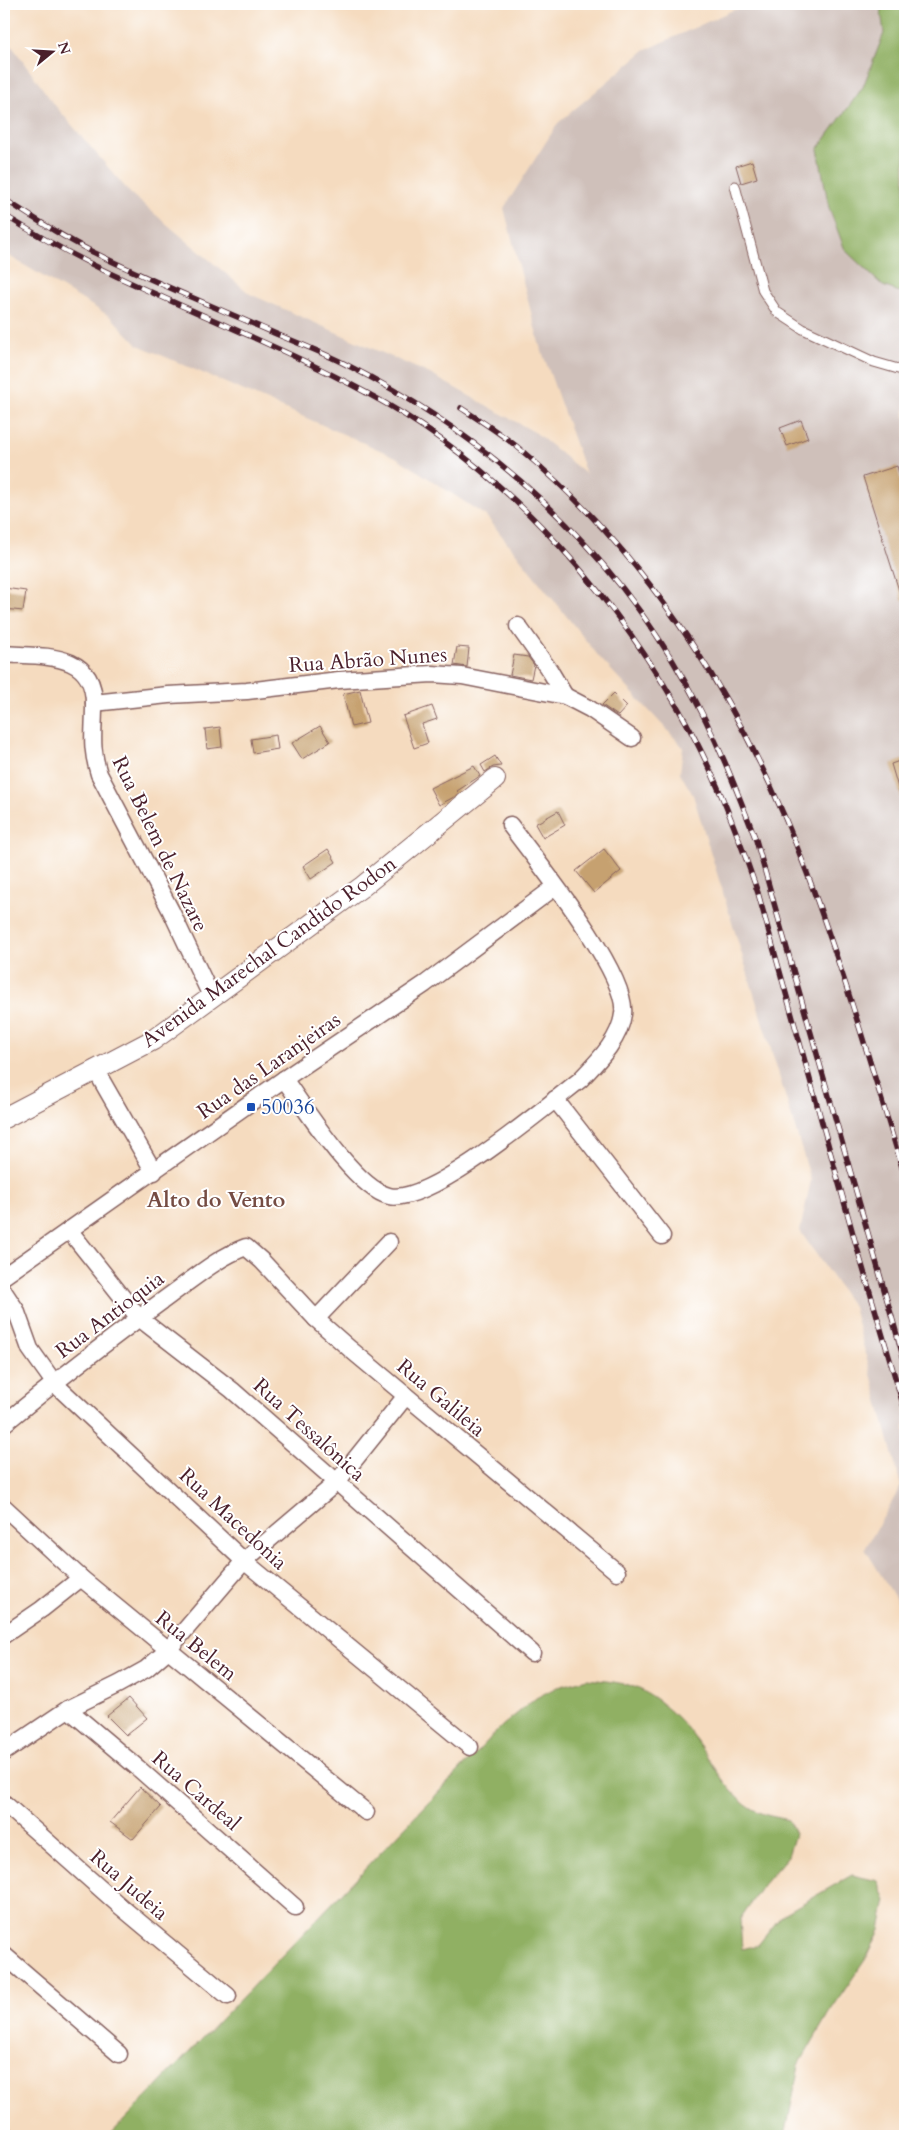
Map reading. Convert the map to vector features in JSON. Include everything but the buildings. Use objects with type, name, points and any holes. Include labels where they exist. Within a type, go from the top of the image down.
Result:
[{"type":"street","points":[[518,626],[550,670],[565,696]]},
{"type":"street","name":"Rua Belem de Nazare","points":[[4,654],[49,657],[73,663],[85,671],[90,682],[94,703],[93,754],[99,774],[167,903],[212,998]]},
{"type":"street","name":"Rua Abrão Nunes","points":[[94,703],[168,695],[247,691],[338,680],[432,674],[477,678],[565,696],[590,709],[632,738]]},
{"type":"street","name":"Avenida Marechal Candido Rodon","points":[[4,1118],[95,1069],[142,1047],[212,998],[363,886],[495,779]]},
{"type":"street","points":[[284,1079],[338,1154],[369,1185],[388,1196],[405,1198],[448,1178],[555,1100],[596,1064],[619,1029],[623,1015],[624,1002],[618,983],[584,926],[510,825]]},
{"type":"street","name":"Rua das Laranjeiras","points":[[4,1276],[284,1079],[425,984],[555,886]]},
{"type":"street","points":[[95,1069],[154,1172]]},
{"type":"street","points":[[555,1100],[662,1236]]},
{"type":"street","name":"Rua Tessalônica","points":[[69,1230],[139,1318],[232,1390],[532,1653]]},
{"type":"street","points":[[316,1319],[389,1242]]},
{"type":"street","name":"Rua Antioquia","points":[[4,1424],[139,1318],[231,1253],[246,1247]]},
{"type":"street","name":"Rua Galileia","points":[[246,1247],[262,1261],[316,1319],[405,1397],[617,1572]]},
{"type":"street","name":"Rua Macedonia","points":[[4,1292],[16,1310],[30,1349],[55,1384],[244,1560],[470,1747]]},
{"type":"street","points":[[4,1752],[68,1709],[139,1673],[168,1650],[244,1560],[336,1483],[405,1397]]},
{"type":"street","name":"Rua Belem","points":[[4,1507],[81,1578],[366,1812]]},
{"type":"street","points":[[4,1635],[42,1609],[81,1578]]},
{"type":"street","name":"Rua Cardeal","points":[[68,1709],[295,1906]]},
{"type":"street","name":"Rua Judeia","points":[[4,1803],[124,1910],[228,1996]]},
{"type":"street","points":[[4,1955],[119,2054]]},
{"type":"lane","points":[[735,186],[763,291],[777,312],[802,330],[874,362],[905,371]]},
{"type":"shaded area","points":[[780,4],[905,4],[905,1614],[865,1549],[901,1486],[853,1307],[800,1231],[811,1180],[693,795],[680,773],[683,747],[600,658],[486,516],[396,457],[138,345],[111,317],[4,253],[4,35],[53,103],[131,194],[250,294],[430,374],[536,433],[586,474],[539,343],[504,208],[558,123],[644,51],[733,10]]},
{"type":"green space","points":[[880,4],[905,4],[905,294],[883,286],[845,250],[829,208],[818,149],[863,87],[884,33]]},
{"type":"green space","points":[[587,1679],[616,1682],[637,1688],[658,1701],[685,1726],[722,1779],[745,1804],[767,1815],[788,1820],[795,1834],[788,1856],[763,1885],[740,1919],[742,1949],[758,1945],[782,1915],[852,1875],[878,1881],[886,1900],[880,1930],[867,1957],[829,2013],[799,2065],[786,2132],[789,2136],[109,2136],[502,1726],[536,1698],[557,1687]]},
{"type":"railway","points":[[4,199],[61,235],[97,254],[331,357],[399,393],[449,425],[496,461],[541,500],[583,541],[621,586],[656,634],[687,685],[724,761],[756,840],[905,1363]]},
{"type":"railway","points":[[4,215],[87,262],[304,361],[365,392],[413,420],[459,453],[502,489],[543,528],[581,570],[616,614],[678,708],[702,752],[750,869],[905,1411]]},
{"type":"railway","points":[[461,408],[521,450],[569,493],[613,540],[654,590],[691,642],[725,697],[756,754],[783,813],[821,910],[905,1177]]},
{"type":"place","name":"50036","points":[[251,1107]]},
{"type":"district","name":"Alto do Vento","points":[[216,1200]]}]
